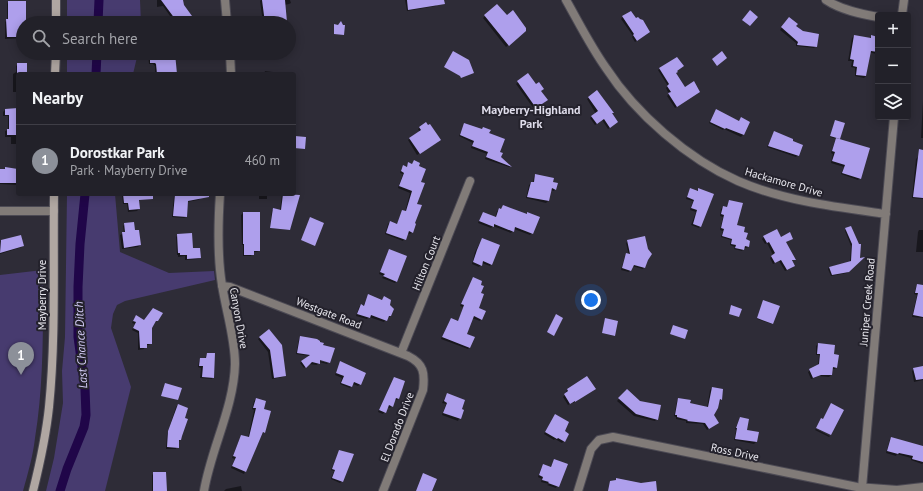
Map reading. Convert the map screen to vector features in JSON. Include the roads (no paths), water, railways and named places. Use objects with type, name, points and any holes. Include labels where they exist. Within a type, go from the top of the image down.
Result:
[{"type":"main road","points":[[56,0],[56,16]]},
{"type":"main road","points":[[55,72],[56,60]]},
{"type":"main road","name":"Mayberry Drive","points":[[34,491],[44,445],[50,392],[54,196]]},
{"type":"street","points":[[225,0],[226,16]]},
{"type":"street","name":"Hackamore Drive","points":[[566,0],[605,67],[620,87],[652,122],[702,162],[739,181],[762,190],[835,207],[886,214]]},
{"type":"street","points":[[826,0],[836,6],[875,16]]},
{"type":"street","points":[[902,12],[904,0]]},
{"type":"street","points":[[230,60],[231,72]]},
{"type":"street","name":"Juniper Creek Road","points":[[862,488],[894,120]]},
{"type":"street","name":"Hilton Court","points":[[401,353],[470,181]]},
{"type":"street","name":"Canyon Drive","points":[[204,491],[234,377],[234,346],[218,259],[220,196]]},
{"type":"street","points":[[0,211],[54,211]]},
{"type":"street","name":"Westgate Road","points":[[222,286],[230,287],[401,353],[414,359],[423,369]]},
{"type":"street","name":"El Dorado Drive","points":[[383,491],[420,398],[424,382],[423,369]]},
{"type":"street","name":"Ross Drive","points":[[578,491],[591,449],[599,440],[613,438],[862,488],[897,490],[923,487]]},
{"type":"waterway","name":"Last Chance Ditch","points":[[98,16],[99,0]]},
{"type":"waterway","name":"Last Chance Ditch","points":[[96,72],[97,60]]},
{"type":"waterway","name":"Last Chance Ditch","points":[[60,491],[84,427],[86,415],[85,389],[78,337],[80,244],[85,196]]},
{"type":"place","name":"Dorostkar Park","points":[[21,375]]},
{"type":"district","name":"Mayberry-Highland Park","points":[[531,117]]}]
